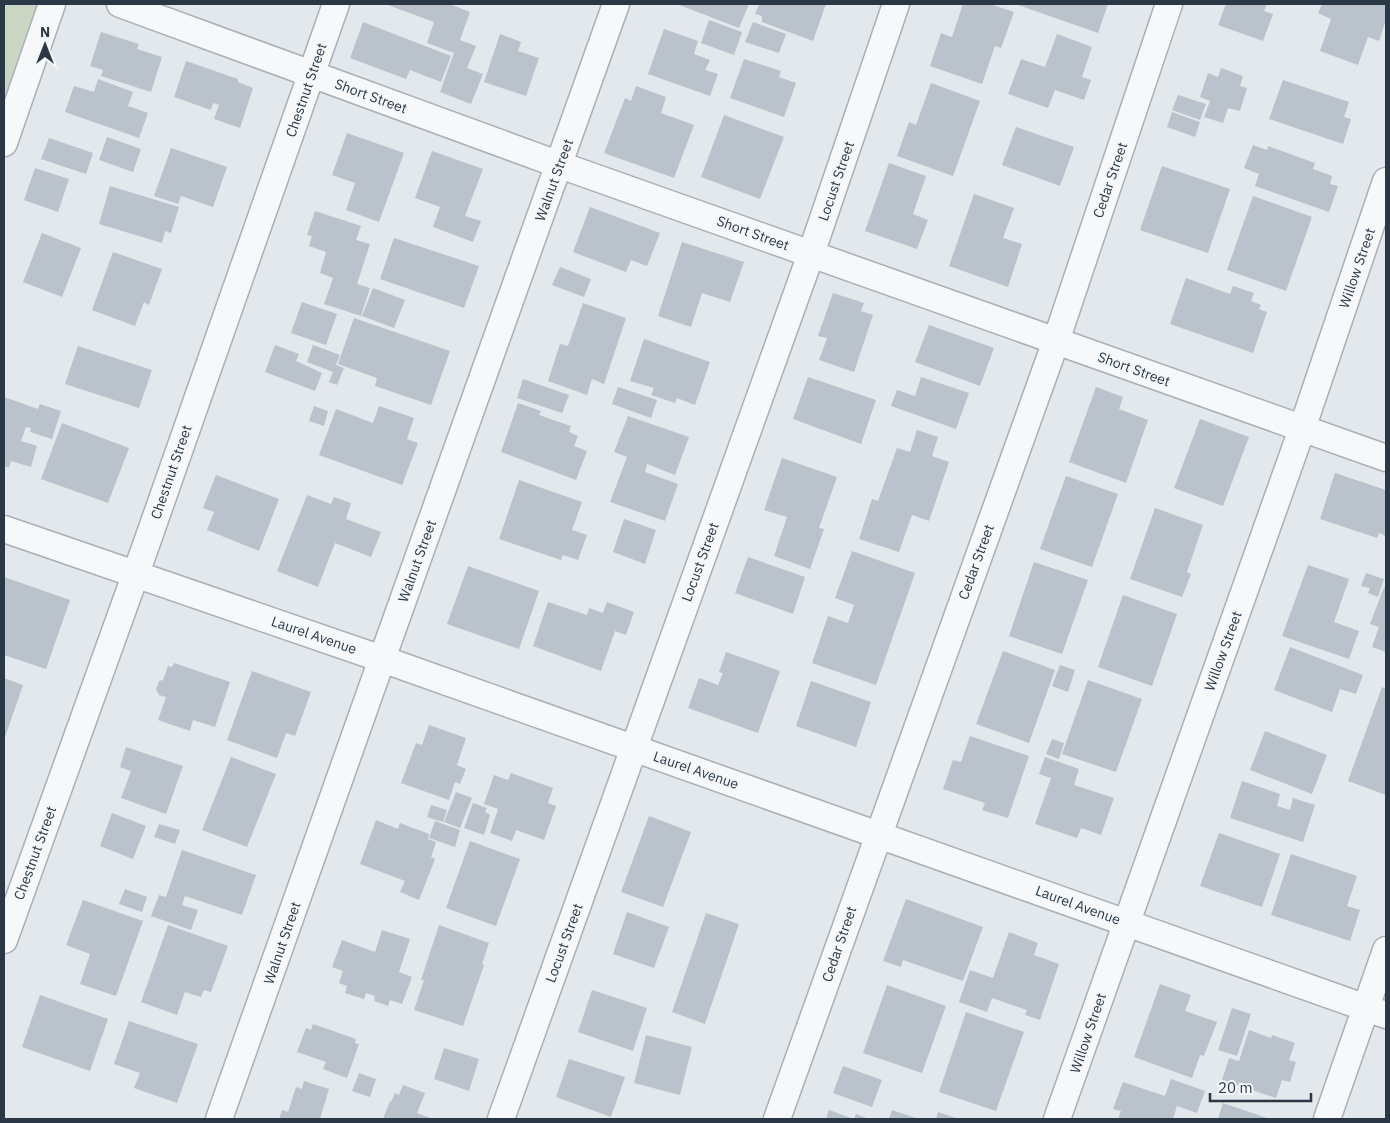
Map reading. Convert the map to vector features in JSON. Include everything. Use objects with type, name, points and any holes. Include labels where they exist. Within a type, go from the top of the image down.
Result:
[{"type":"street","points":[[4,143],[52,4]]},
{"type":"street","name":"Short Street","points":[[120,4],[560,165],[1386,458]]},
{"type":"street","name":"Chestnut Street","points":[[4,940],[136,574],[336,4]]},
{"type":"street","name":"Walnut Street","points":[[219,1119],[616,4]]},
{"type":"street","name":"Locust Street","points":[[501,1119],[811,254],[896,4]]},
{"type":"street","name":"Cedar Street","points":[[777,1119],[1056,341],[1169,4]]},
{"type":"street","name":"Willow Street","points":[[1057,1119],[1302,429],[1386,182]]},
{"type":"street","name":"Laurel Avenue","points":[[4,529],[382,659],[1376,1012]]},
{"type":"street","points":[[1327,1119],[1376,1012],[1386,950]]},
{"type":"green space","points":[[4,4],[52,4],[4,143]]},
{"type":"building","points":[[385,4],[452,4],[470,12],[460,40],[476,46],[467,68],[483,74],[471,104],[440,92],[454,53],[427,43],[434,22]]},
{"type":"building","points":[[677,4],[749,4],[739,28]]},
{"type":"building","points":[[759,4],[826,4],[813,41],[762,22],[762,16],[755,14]]},
{"type":"building","points":[[963,4],[990,4],[1014,12],[1001,48],[995,46],[982,84],[930,66],[941,33],[952,37]]},
{"type":"building","points":[[1015,4],[1108,4],[1098,33]]},
{"type":"building","points":[[1226,4],[1267,4],[1264,11],[1273,14],[1263,41],[1218,25]]},
{"type":"building","points":[[1322,4],[1386,4],[1386,20],[1379,41],[1368,37],[1358,65],[1320,51],[1331,19],[1318,13]]},
{"type":"building","points":[[709,20],[742,32],[734,55],[701,43]]},
{"type":"building","points":[[363,22],[451,56],[441,82],[410,70],[406,79],[350,58]]},
{"type":"building","points":[[753,22],[786,34],[779,53],[745,42]]},
{"type":"building","points":[[664,29],[698,41],[694,54],[710,60],[705,70],[718,74],[710,96],[648,74]]},
{"type":"building","points":[[101,32],[139,44],[137,49],[162,57],[151,92],[101,76],[103,70],[90,66]]},
{"type":"building","points":[[500,34],[521,42],[518,51],[539,58],[526,96],[484,82]]},
{"type":"building","points":[[1057,34],[1092,47],[1082,77],[1091,80],[1084,100],[1055,90],[1048,108],[1008,94],[1021,59],[1045,67]]},
{"type":"building","points":[[744,59],[781,71],[779,77],[796,83],[784,117],[730,98]]},
{"type":"building","points":[[186,61],[238,79],[238,82],[253,88],[240,128],[214,119],[219,105],[213,103],[211,110],[174,97]]},
{"type":"building","points":[[1221,68],[1243,76],[1240,86],[1247,88],[1240,111],[1228,108],[1223,123],[1204,117],[1210,101],[1200,97],[1208,73],[1218,77]]},
{"type":"building","points":[[98,79],[133,92],[128,106],[148,113],[139,138],[65,112],[74,86],[94,92]]},
{"type":"building","points":[[1283,80],[1349,102],[1344,117],[1351,119],[1343,144],[1269,119]]},
{"type":"building","points":[[931,83],[980,101],[953,176],[897,156],[909,122],[916,125]]},
{"type":"building","points":[[636,86],[666,97],[661,113],[694,125],[674,178],[604,153],[625,98],[631,101]]},
{"type":"building","points":[[1178,95],[1206,104],[1200,120],[1172,110]]},
{"type":"building","points":[[1172,112],[1200,122],[1195,137],[1167,127]]},
{"type":"building","points":[[724,115],[784,137],[760,199],[701,177]]},
{"type":"building","points":[[1016,127],[1074,147],[1060,186],[1002,165]]},
{"type":"building","points":[[347,133],[404,153],[379,222],[346,210],[355,183],[332,175]]},
{"type":"building","points":[[107,137],[141,149],[133,172],[99,160]]},
{"type":"building","points":[[49,138],[93,153],[86,174],[41,159]]},
{"type":"building","points":[[1253,145],[1267,150],[1268,146],[1315,163],[1313,169],[1332,176],[1330,184],[1338,186],[1329,212],[1255,186],[1259,174],[1244,168]]},
{"type":"building","points":[[171,148],[227,167],[213,207],[181,196],[178,204],[154,196]]},
{"type":"building","points":[[432,151],[483,169],[465,216],[481,221],[473,242],[433,227],[440,207],[415,198]]},
{"type":"building","points":[[889,163],[926,176],[913,214],[928,220],[917,249],[865,231]]},
{"type":"building","points":[[1162,166],[1230,189],[1208,253],[1140,230]]},
{"type":"building","points":[[35,168],[69,179],[58,212],[24,200]]},
{"type":"building","points":[[110,186],[179,207],[171,233],[165,231],[162,243],[99,224]]},
{"type":"building","points":[[974,194],[1014,208],[1003,238],[1022,244],[1008,287],[949,266]]},
{"type":"building","points":[[1253,196],[1312,217],[1286,291],[1227,270]]},
{"type":"building","points":[[590,207],[660,233],[647,266],[631,260],[626,272],[573,252]]},
{"type":"building","points":[[315,211],[361,226],[356,240],[370,244],[357,284],[370,288],[361,316],[324,304],[333,278],[320,273],[326,252],[309,246],[312,236],[307,235]]},
{"type":"building","points":[[42,233],[81,248],[62,297],[23,282]]},
{"type":"building","points":[[394,238],[479,266],[464,308],[380,279]]},
{"type":"building","points":[[682,242],[744,262],[730,302],[702,293],[691,327],[658,316]]},
{"type":"building","points":[[113,252],[162,269],[149,305],[144,302],[135,326],[92,310]]},
{"type":"building","points":[[560,267],[591,279],[584,297],[552,285]]},
{"type":"building","points":[[1186,278],[1230,294],[1233,286],[1254,293],[1251,301],[1261,305],[1259,309],[1267,312],[1253,353],[1170,324]]},
{"type":"building","points":[[373,288],[405,300],[394,328],[362,316]]},
{"type":"building","points":[[833,293],[864,303],[861,311],[873,315],[854,372],[819,360],[827,338],[818,336]]},
{"type":"building","points":[[302,302],[337,314],[326,345],[291,333]]},
{"type":"building","points":[[583,303],[626,318],[604,384],[592,379],[587,395],[548,381],[560,344],[568,346]]},
{"type":"building","points":[[354,318],[450,351],[431,405],[375,386],[377,378],[338,364]]},
{"type":"building","points":[[929,325],[994,348],[980,386],[915,362]]},
{"type":"building","points":[[644,339],[710,362],[695,405],[677,398],[675,403],[651,395],[654,388],[630,381]]},
{"type":"building","points":[[275,345],[299,354],[296,361],[322,373],[315,391],[265,372]]},
{"type":"building","points":[[313,345],[340,355],[336,365],[344,368],[337,385],[329,382],[333,372],[307,362]]},
{"type":"building","points":[[78,346],[152,370],[139,408],[65,384]]},
{"type":"building","points":[[808,377],[876,400],[861,444],[793,419]]},
{"type":"building","points":[[921,377],[969,393],[956,429],[891,406],[897,390],[915,396]]},
{"type":"building","points":[[523,379],[569,395],[562,413],[517,398]]},
{"type":"building","points":[[618,387],[657,400],[651,418],[612,404]]},
{"type":"building","points":[[1096,387],[1123,397],[1119,409],[1148,420],[1126,483],[1069,462]]},
{"type":"building","points":[[4,397],[38,409],[40,404],[61,411],[52,439],[30,432],[31,428],[26,427],[21,441],[37,446],[31,467],[11,461],[9,468],[4,466]]},
{"type":"building","points":[[518,403],[541,411],[539,415],[571,426],[569,432],[578,436],[574,446],[587,451],[576,480],[501,452]]},
{"type":"building","points":[[314,406],[328,411],[324,426],[309,421]]},
{"type":"building","points":[[379,406],[414,418],[407,439],[418,443],[402,485],[319,455],[336,409],[373,423]]},
{"type":"building","points":[[628,416],[689,437],[675,475],[647,464],[645,472],[678,484],[665,521],[610,502],[627,457],[614,452]]},
{"type":"building","points":[[1200,419],[1249,437],[1223,506],[1174,488]]},
{"type":"building","points":[[62,423],[129,448],[108,503],[41,479]]},
{"type":"building","points":[[917,430],[938,437],[932,456],[949,462],[929,521],[912,515],[899,552],[859,539],[872,499],[878,501],[897,448],[910,452]]},
{"type":"building","points":[[782,458],[837,477],[819,528],[824,529],[810,569],[774,556],[787,517],[764,510]]},
{"type":"building","points":[[1335,473],[1386,490],[1386,536],[1379,533],[1377,538],[1320,519]]},
{"type":"building","points":[[216,475],[279,499],[259,551],[207,530],[214,512],[203,508]]},
{"type":"building","points":[[1066,476],[1118,494],[1092,567],[1040,549]]},
{"type":"building","points":[[519,480],[582,502],[572,530],[587,535],[578,560],[563,555],[561,560],[499,539]]},
{"type":"building","points":[[307,495],[331,504],[334,497],[351,503],[346,519],[381,532],[371,557],[335,543],[318,587],[277,571]]},
{"type":"building","points":[[1155,508],[1203,525],[1187,572],[1191,574],[1182,597],[1130,579]]},
{"type":"building","points":[[624,519],[656,530],[645,564],[613,552]]},
{"type":"building","points":[[852,551],[915,573],[876,685],[812,663],[828,616],[848,623],[854,605],[835,598]]},
{"type":"building","points":[[748,557],[805,577],[793,614],[735,593]]},
{"type":"building","points":[[1034,562],[1088,580],[1062,654],[1009,636]]},
{"type":"building","points":[[1308,565],[1349,579],[1334,622],[1359,631],[1349,659],[1282,636]]},
{"type":"building","points":[[468,566],[539,591],[519,649],[447,624]]},
{"type":"building","points":[[1366,573],[1384,579],[1378,597],[1368,593],[1370,588],[1361,586]]},
{"type":"building","points":[[4,577],[70,600],[46,669],[4,655]]},
{"type":"building","points":[[1384,587],[1386,588],[1386,652],[1372,647],[1379,627],[1370,624]]},
{"type":"building","points":[[1123,595],[1177,614],[1152,686],[1098,667]]},
{"type":"building","points":[[548,602],[587,615],[589,608],[603,613],[607,602],[634,612],[626,635],[615,631],[601,671],[533,646]]},
{"type":"building","points":[[1290,647],[1363,675],[1356,694],[1340,689],[1332,712],[1274,690]]},
{"type":"building","points":[[1003,651],[1055,670],[1029,743],[976,724]]},
{"type":"building","points":[[726,652],[780,671],[758,733],[688,708],[699,678],[718,685],[723,673],[719,672]]},
{"type":"building","points":[[174,663],[230,682],[215,727],[193,720],[190,731],[158,720],[166,697],[159,695],[156,689],[159,681],[163,680],[168,666],[172,667]]},
{"type":"building","points":[[1060,665],[1075,670],[1068,692],[1052,686]]},
{"type":"building","points":[[252,671],[311,692],[295,736],[286,733],[277,758],[227,740]]},
{"type":"building","points":[[4,678],[23,685],[4,740]]},
{"type":"building","points":[[1088,680],[1142,699],[1116,772],[1062,754]]},
{"type":"building","points":[[811,681],[871,702],[856,747],[796,726]]},
{"type":"building","points":[[1382,687],[1386,689],[1386,795],[1348,781]]},
{"type":"building","points":[[429,725],[466,738],[457,765],[466,769],[460,784],[455,782],[449,800],[401,783],[416,743],[422,745]]},
{"type":"building","points":[[1265,731],[1327,755],[1312,794],[1250,770]]},
{"type":"building","points":[[970,736],[1029,756],[1008,818],[982,810],[985,803],[943,789],[953,760],[961,762]]},
{"type":"building","points":[[1052,739],[1064,743],[1059,759],[1046,754]]},
{"type":"building","points":[[126,747],[183,766],[166,814],[121,798],[131,771],[120,767]]},
{"type":"building","points":[[231,757],[276,774],[247,847],[202,830]]},
{"type":"building","points":[[1045,757],[1079,769],[1074,785],[1114,798],[1101,835],[1081,828],[1077,838],[1035,824],[1051,778],[1039,774]]},
{"type":"building","points":[[511,773],[553,788],[548,803],[556,806],[544,840],[516,830],[512,841],[490,833],[498,809],[484,804],[494,775],[508,780]]},
{"type":"building","points":[[1242,781],[1280,794],[1277,806],[1290,810],[1293,798],[1315,805],[1303,842],[1230,818]]},
{"type":"building","points":[[456,792],[472,798],[460,828],[444,822]]},
{"type":"building","points":[[473,803],[487,808],[485,812],[490,815],[484,835],[464,828]]},
{"type":"building","points":[[431,805],[447,810],[443,822],[427,817]]},
{"type":"building","points":[[112,813],[146,826],[133,859],[100,846]]},
{"type":"building","points":[[649,816],[691,832],[663,907],[621,892]]},
{"type":"building","points":[[376,820],[398,829],[400,823],[429,834],[428,839],[436,842],[431,857],[435,859],[419,900],[400,892],[405,881],[360,864]]},
{"type":"building","points":[[435,821],[460,830],[455,847],[429,838]]},
{"type":"building","points":[[159,824],[180,830],[175,844],[154,837]]},
{"type":"building","points":[[1219,833],[1280,854],[1262,907],[1200,886]]},
{"type":"building","points":[[470,841],[520,859],[496,926],[446,908]]},
{"type":"building","points":[[182,850],[256,875],[242,915],[185,896],[182,905],[198,910],[191,930],[151,916],[159,895],[166,897]]},
{"type":"building","points":[[1291,854],[1357,876],[1347,906],[1360,910],[1350,941],[1271,915]]},
{"type":"building","points":[[125,889],[147,897],[142,912],[119,904]]},
{"type":"building","points":[[906,899],[983,927],[963,981],[903,960],[901,967],[883,961]]},
{"type":"building","points":[[83,900],[143,921],[116,996],[80,984],[90,954],[66,945]]},
{"type":"building","points":[[627,912],[669,927],[654,968],[613,954]]},
{"type":"building","points":[[706,913],[739,924],[705,1024],[672,1012]]},
{"type":"building","points":[[168,925],[228,946],[211,992],[204,990],[201,997],[185,992],[177,1015],[141,1002]]},
{"type":"building","points":[[439,925],[489,943],[482,964],[484,965],[463,1026],[414,1010],[424,980],[421,980]]},
{"type":"building","points":[[382,930],[410,939],[399,972],[412,977],[402,1004],[390,1000],[388,1006],[374,1001],[375,996],[366,993],[364,999],[345,993],[347,986],[339,983],[343,971],[332,967],[342,940],[375,952]]},
{"type":"building","points":[[1009,932],[1038,943],[1034,955],[1059,964],[1040,1020],[1025,1015],[1027,1010],[992,998],[987,1012],[959,1002],[970,970],[993,978]]},
{"type":"building","points":[[1160,984],[1191,995],[1185,1011],[1217,1022],[1204,1056],[1200,1055],[1192,1078],[1134,1057]]},
{"type":"building","points":[[887,985],[946,1006],[922,1073],[863,1053]]},
{"type":"building","points":[[592,990],[647,1008],[633,1051],[578,1032]]},
{"type":"building","points":[[40,995],[108,1019],[90,1071],[22,1047]]},
{"type":"building","points":[[1232,1008],[1251,1014],[1237,1056],[1218,1050]]},
{"type":"building","points":[[966,1012],[1024,1032],[996,1111],[939,1092]]},
{"type":"building","points":[[129,1021],[198,1044],[177,1103],[134,1088],[140,1073],[114,1064]]},
{"type":"building","points":[[313,1024],[356,1039],[355,1043],[359,1044],[347,1078],[323,1069],[326,1062],[297,1052],[306,1028],[311,1030]]},
{"type":"building","points":[[1249,1030],[1271,1038],[1272,1035],[1295,1043],[1289,1060],[1296,1062],[1290,1082],[1282,1080],[1276,1098],[1222,1080],[1229,1058],[1239,1061]]},
{"type":"building","points":[[646,1035],[692,1047],[680,1095],[634,1083]]},
{"type":"building","points":[[444,1048],[479,1059],[469,1091],[434,1079]]},
{"type":"building","points":[[569,1059],[625,1077],[611,1117],[556,1097]]},
{"type":"building","points":[[843,1066],[882,1080],[872,1107],[833,1093]]},
{"type":"building","points":[[359,1073],[376,1079],[370,1097],[352,1091]]},
{"type":"building","points":[[1171,1079],[1205,1091],[1197,1113],[1177,1106],[1173,1119],[1118,1119],[1121,1111],[1113,1109],[1123,1082],[1165,1096]]},
{"type":"building","points":[[304,1081],[329,1089],[320,1119],[279,1119],[282,1110],[288,1112],[296,1087],[302,1089]]},
{"type":"building","points":[[403,1085],[425,1093],[417,1113],[433,1119],[383,1119],[390,1101],[395,1093],[399,1095]]},
{"type":"building","points":[[1223,1103],[1270,1119],[1218,1119]]},
{"type":"building","points":[[829,1110],[854,1119],[826,1119]]},
{"type":"building","points":[[892,1110],[919,1119],[889,1119]]},
{"type":"building","points":[[938,1112],[959,1119],[936,1119]]},
{"type":"building","points":[[856,1114],[869,1119],[854,1119]]}]
